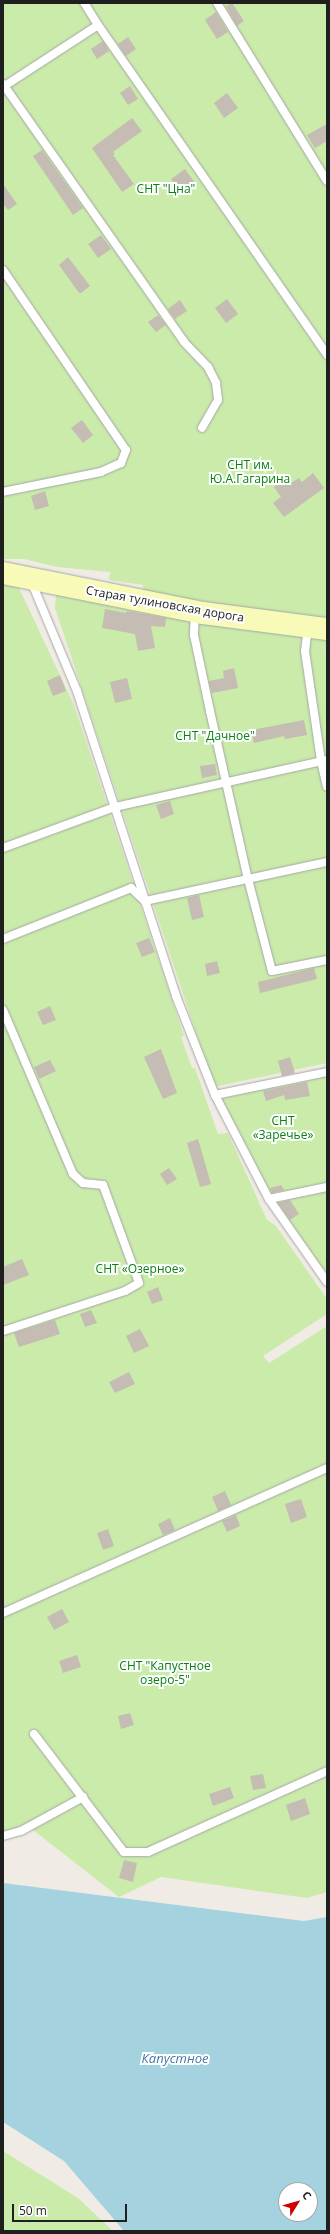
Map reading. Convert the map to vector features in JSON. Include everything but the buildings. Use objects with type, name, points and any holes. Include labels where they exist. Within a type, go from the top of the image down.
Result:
[{"type":"street","name":"Старая тулиновская дорога","points":[[3,573],[128,600],[195,612],[317,628]]},
{"type":"lane","points":[[84,3],[327,355]]},
{"type":"lane","points":[[217,3],[327,181]]},
{"type":"lane","points":[[98,25],[3,86],[184,342],[208,367],[216,383],[218,400],[202,428]]},
{"type":"lane","points":[[3,270],[126,450],[121,463],[101,472],[3,492]]},
{"type":"lane","points":[[30,578],[77,691],[176,996],[215,1095],[269,1199],[327,1282]]},
{"type":"lane","points":[[195,612],[194,635],[248,879],[272,971],[327,960]]},
{"type":"lane","points":[[317,628],[305,651],[327,786]]},
{"type":"lane","points":[[3,848],[115,807],[324,761]]},
{"type":"lane","points":[[145,901],[327,862]]},
{"type":"lane","points":[[3,939],[131,888],[145,901]]},
{"type":"lane","points":[[3,1010],[72,1174],[83,1183],[104,1185],[139,1283],[125,1292],[3,1331]]},
{"type":"lane","points":[[215,1095],[327,1072]]},
{"type":"lane","points":[[269,1199],[327,1187]]},
{"type":"lane","points":[[3,1612],[327,1468]]},
{"type":"lane","points":[[34,1734],[124,1852],[148,1852],[327,1771]]},
{"type":"lane","points":[[3,1836],[21,1831],[83,1797]]},
{"type":"green space","name":"СНТ \"Цна\"","points":[[3,3],[327,3],[327,619],[142,593],[143,585],[109,580],[110,572],[57,567],[24,559],[3,559]]},
{"type":"green space","points":[[3,582],[19,588],[74,705],[184,1036],[181,1037],[192,1068],[195,1068],[218,1134],[228,1133],[267,1220],[276,1226],[327,1299],[327,1314],[263,1356],[269,1363],[327,1326],[327,1892],[307,1898],[161,1877],[119,1897],[33,1830],[3,1836]]},
{"type":"green space","name":"СНТ \"Дачное\"","points":[[56,591],[327,638],[327,1063],[214,1087],[55,608]]},
{"type":"green space","name":"СНТ «Заречье»","points":[[327,1072],[327,1273],[295,1234],[275,1204],[220,1104],[222,1099]]},
{"type":"green space","points":[[3,2151],[78,2198],[113,2231],[3,2231]]},
{"type":"water","name":"Капустное","points":[[3,1883],[304,1921],[327,1917],[327,2231],[124,2231],[64,2161],[3,2122]]},
{"type":"park label","name":"СНТ им. Ю.А.Гагарина","points":[[250,472]]},
{"type":"park label","name":"СНТ «Озерное»","points":[[140,1269]]},
{"type":"park label","name":"СНТ \"Капустное озеро-5\"","points":[[165,1673]]}]
